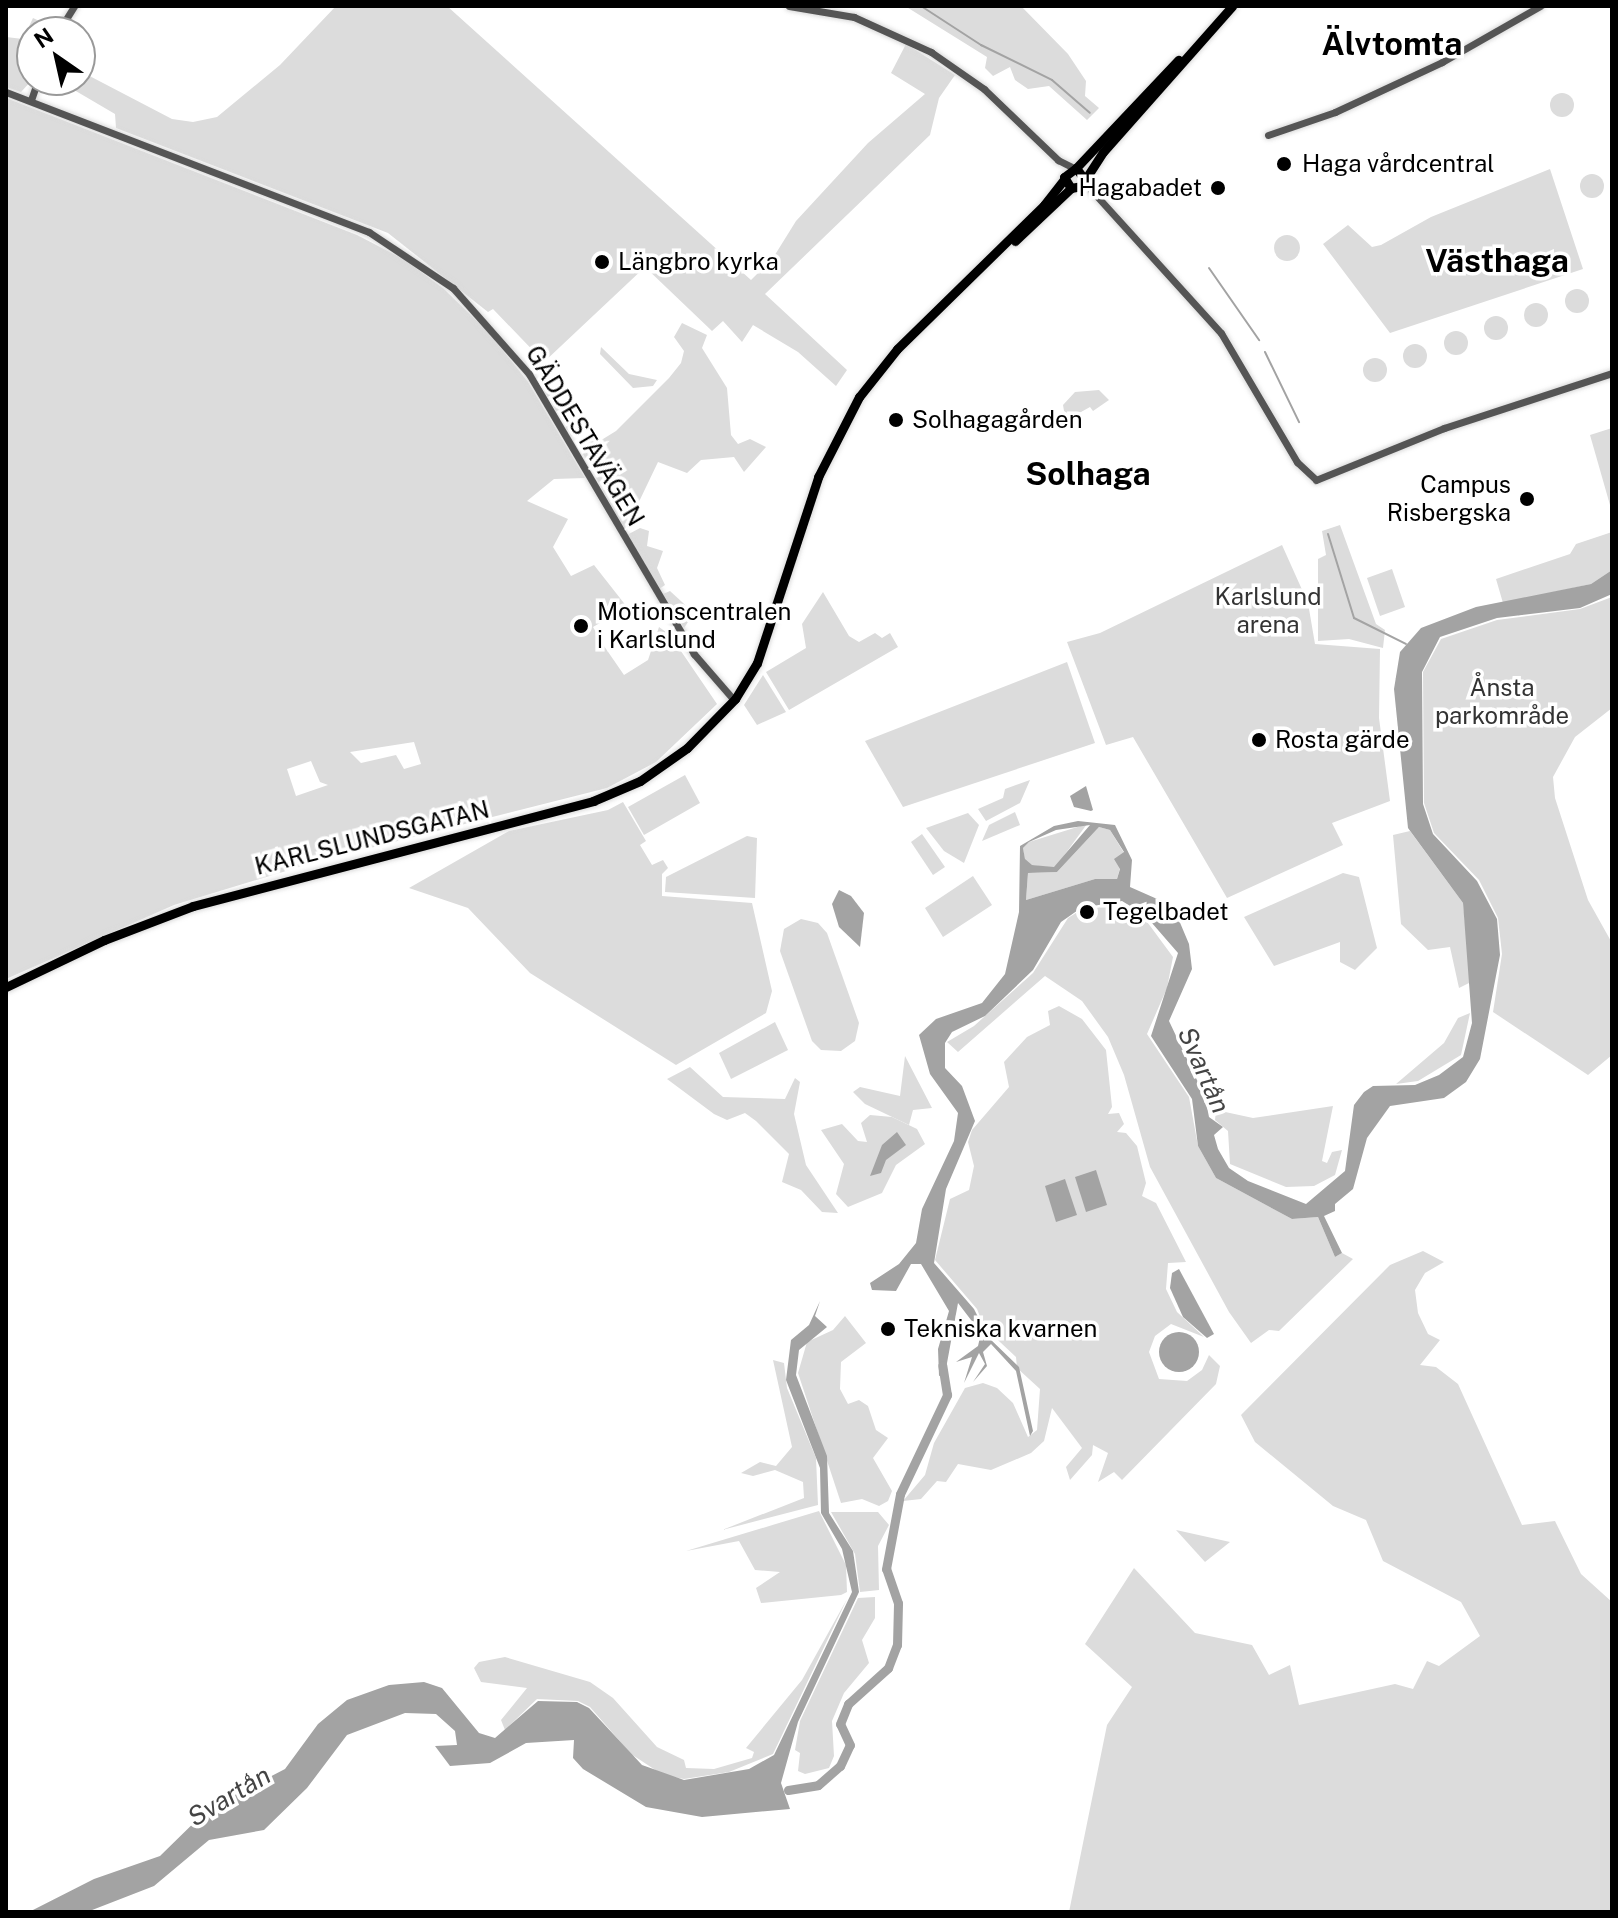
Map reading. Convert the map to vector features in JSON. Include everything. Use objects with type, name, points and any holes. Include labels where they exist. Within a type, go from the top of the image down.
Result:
[{"type":"main road","points":[[1231,6],[1103,152],[1084,181],[1075,168],[1231,6]]},
{"type":"main road","name":"KARLSLUNDSGATAN","points":[[6,987],[87,948],[228,895],[580,805],[620,791],[665,765],[732,698],[751,664],[781,593],[810,501],[834,440],[868,384],[1075,168]]},
{"type":"main road","points":[[1064,178],[1073,188]]},
{"type":"main road","name":"KARLSLUNDSGATAN","points":[[969,279],[1084,181]]},
{"type":"street","points":[[789,6],[854,17],[931,52],[997,99],[1058,160],[1075,168]]},
{"type":"street","points":[[1268,135],[1335,112],[1438,64],[1540,6]]},
{"type":"street","name":"GÄDDESTAVÄGEN","points":[[6,92],[369,232],[453,288],[529,374],[680,632],[732,698]]},
{"type":"street","points":[[31,100],[32,96]]},
{"type":"street","points":[[1058,160],[1064,178]]},
{"type":"street","points":[[1084,181],[1095,200],[1221,333],[1297,462],[1312,479],[1332,476],[1497,409],[1612,371]]},
{"type":"street","points":[[1073,188],[1095,200]]},
{"type":"green space","points":[[336,6],[447,6],[751,280],[773,258],[796,221],[868,143],[925,94],[891,73],[906,44],[955,75],[939,98],[930,135],[765,294],[847,370],[836,386],[798,352],[753,325],[742,342],[723,321],[712,331],[645,267],[544,362],[493,309],[488,312],[388,233],[116,128],[115,114],[84,96],[96,96],[96,79],[172,119],[193,122],[217,117],[280,65]]},
{"type":"green space","points":[[905,6],[1021,6],[1068,54],[1086,81],[1085,96],[1099,108],[1087,120],[1049,86],[1028,89],[1015,80],[1010,67],[993,76],[985,68],[987,57]]},
{"type":"green space","points":[[6,37],[16,38],[16,90],[6,87]]},
{"type":"green space","points":[[1562,93],[1571,96],[1574,105],[1571,114],[1562,117],[1553,114],[1550,105],[1553,96]]},
{"type":"green space","points":[[6,98],[357,235],[405,260],[444,289],[489,333],[528,382],[585,478],[554,479],[527,501],[568,519],[553,547],[571,576],[594,565],[627,607],[593,627],[604,646],[624,675],[648,660],[659,627],[670,635],[717,704],[656,762],[607,788],[319,861],[174,905],[6,979]],"holes":[[[414,742],[421,764],[404,769],[396,755],[361,763],[350,752]],[[311,761],[320,782],[328,785],[296,796],[287,769]]]},
{"type":"green space","points":[[1550,169],[1583,269],[1390,333],[1323,244],[1348,225],[1372,247],[1381,245],[1431,217]]},
{"type":"green space","points":[[1592,174],[1600,178],[1604,186],[1600,194],[1592,198],[1584,194],[1580,186],[1584,178]]},
{"type":"green space","points":[[1287,235],[1296,239],[1300,248],[1296,257],[1287,261],[1278,257],[1274,248],[1278,239]]},
{"type":"green space","points":[[1577,289],[1588,296],[1589,301],[1582,312],[1577,313],[1566,306],[1565,301],[1572,290]]},
{"type":"green space","points":[[1536,303],[1545,306],[1548,315],[1545,324],[1536,327],[1527,324],[1524,315],[1527,306]]},
{"type":"green space","points":[[1496,316],[1505,319],[1508,328],[1505,337],[1496,340],[1487,337],[1484,328],[1487,319]]},
{"type":"green space","points":[[682,323],[707,335],[702,348],[727,388],[731,435],[738,444],[750,439],[766,447],[744,472],[734,457],[701,460],[687,473],[658,462],[625,531],[577,443],[603,439],[616,431],[669,378],[681,363],[684,351],[674,337]]},
{"type":"green space","points":[[1456,331],[1465,334],[1468,343],[1465,352],[1456,355],[1447,352],[1444,343],[1447,334]]},
{"type":"green space","points":[[1415,344],[1426,351],[1427,356],[1420,367],[1415,368],[1404,361],[1403,356],[1410,345]]},
{"type":"green space","points":[[601,347],[629,374],[657,380],[653,386],[633,388],[600,354]]},
{"type":"green space","points":[[1375,358],[1384,361],[1387,370],[1384,379],[1375,382],[1366,379],[1363,370],[1366,361]]},
{"type":"green space","points":[[547,370],[548,387],[578,433],[571,436],[539,382]]},
{"type":"green space","points":[[1099,390],[1109,400],[1093,411],[1090,407],[1072,417],[1064,411],[1063,405],[1075,392]]},
{"type":"green space","points":[[1612,428],[1612,512],[1590,435]]},
{"type":"green space","points":[[1340,525],[1376,624],[1385,630],[1383,648],[1349,639],[1318,641],[1318,559],[1326,555],[1322,531]]},
{"type":"green space","points":[[640,528],[649,531],[647,546],[663,551],[657,568],[665,585],[659,589],[627,535]]},
{"type":"green space","points":[[1612,532],[1612,570],[1591,584],[1503,603],[1496,579],[1570,554],[1576,544]]},
{"type":"green space","name":"Rosta gärde","points":[[1282,545],[1308,603],[1315,644],[1380,649],[1379,718],[1390,801],[1332,823],[1343,845],[1227,898],[1133,737],[1106,745],[1067,642],[1100,633]]},
{"type":"green space","points":[[1392,569],[1405,607],[1380,616],[1367,578]]},
{"type":"green space","points":[[670,591],[694,613],[684,628],[663,594]]},
{"type":"green space","points":[[823,592],[849,636],[859,642],[875,633],[882,638],[890,633],[898,647],[789,710],[766,672],[806,648],[802,624]]},
{"type":"green space","name":"Ånsta parkområde","points":[[1612,597],[1612,708],[1575,737],[1553,777],[1555,798],[1588,900],[1612,943],[1612,1055],[1588,1075],[1493,1012],[1502,954],[1498,918],[1479,880],[1434,833],[1424,803],[1423,672],[1441,639],[1497,620],[1580,609]]},
{"type":"green space","points":[[1067,662],[1095,743],[903,807],[865,741]]},
{"type":"green space","points":[[763,675],[786,712],[757,725],[744,705]]},
{"type":"green space","points":[[685,775],[700,803],[644,835],[628,807]]},
{"type":"green space","points":[[1030,780],[1020,803],[986,821],[978,809],[1003,798],[1005,789]]},
{"type":"green space","points":[[623,802],[646,841],[640,845],[652,865],[663,860],[668,868],[662,874],[662,896],[752,903],[772,991],[766,1013],[676,1065],[530,973],[468,908],[409,888],[509,831],[608,810]]},
{"type":"green space","points":[[1015,812],[1020,825],[982,841],[989,825]]},
{"type":"green space","points":[[968,813],[979,825],[964,863],[944,851],[926,828]]},
{"type":"green space","points":[[1087,824],[1055,868],[1031,865],[1025,860],[1023,848],[1029,842]]},
{"type":"green space","points":[[1099,827],[1110,830],[1124,853],[1117,879],[1095,879],[1026,900],[1028,873],[1057,872]]},
{"type":"green space","points":[[1410,831],[1463,903],[1471,982],[1459,988],[1450,947],[1428,950],[1401,924],[1393,835]]},
{"type":"green space","points":[[922,834],[945,867],[933,875],[911,842]]},
{"type":"green space","points":[[747,836],[757,838],[755,898],[665,892],[666,877]]},
{"type":"green space","points":[[1343,873],[1359,877],[1377,948],[1355,970],[1340,962],[1340,942],[1274,966],[1244,917]]},
{"type":"green space","points":[[973,876],[992,905],[943,937],[925,908]]},
{"type":"green space","points":[[1119,904],[1145,919],[1173,957],[1167,988],[1147,1034],[1189,1097],[1198,1146],[1216,1178],[1292,1219],[1318,1217],[1335,1257],[1342,1253],[1353,1259],[1279,1331],[1269,1330],[1251,1343],[1229,1312],[1150,1167],[1124,1075],[1108,1037],[1082,1001],[1045,976],[958,1052],[947,1042],[974,1026],[1033,973],[1068,918],[1079,911]]},
{"type":"green space","points":[[801,919],[818,923],[827,933],[859,1023],[855,1041],[841,1051],[821,1050],[812,1041],[780,951],[784,929]]},
{"type":"green space","points":[[1059,1006],[1082,1019],[1106,1050],[1112,1107],[1108,1114],[1119,1113],[1124,1124],[1117,1132],[1126,1133],[1137,1146],[1146,1183],[1142,1196],[1156,1203],[1186,1262],[1168,1263],[1166,1289],[1177,1312],[1204,1337],[1171,1324],[1155,1336],[1149,1352],[1159,1379],[1187,1381],[1202,1370],[1209,1355],[1220,1366],[1216,1384],[1122,1480],[1114,1472],[1098,1482],[1108,1453],[1093,1445],[1092,1455],[1070,1480],[1066,1467],[1082,1448],[1052,1408],[1044,1441],[1031,1453],[991,1470],[958,1464],[946,1482],[937,1481],[921,1499],[903,1501],[925,1475],[934,1443],[965,1388],[983,1383],[997,1388],[1013,1403],[1028,1437],[1037,1430],[1040,1389],[1017,1368],[1016,1357],[984,1327],[977,1309],[935,1260],[950,1199],[969,1190],[974,1166],[968,1142],[972,1130],[1009,1087],[1004,1062],[1027,1037],[1050,1025],[1048,1011]]},
{"type":"green space","points":[[1470,1013],[1461,1055],[1418,1081],[1396,1084],[1444,1043],[1458,1018]]},
{"type":"green space","points":[[775,1022],[788,1050],[731,1079],[719,1053]]},
{"type":"green space","points":[[905,1056],[932,1108],[913,1110],[909,1125],[865,1104],[853,1092],[860,1087],[900,1096]]},
{"type":"green space","points":[[690,1067],[723,1097],[785,1099],[795,1078],[800,1082],[794,1114],[806,1165],[838,1213],[822,1212],[801,1190],[782,1182],[789,1154],[756,1121],[745,1113],[727,1120],[714,1114],[667,1079]]},
{"type":"green space","points":[[1333,1106],[1322,1161],[1327,1163],[1332,1152],[1342,1150],[1335,1175],[1314,1186],[1286,1187],[1230,1164],[1228,1131],[1215,1120],[1216,1110],[1253,1118]]},
{"type":"green space","points":[[870,1115],[892,1117],[917,1129],[925,1144],[896,1165],[882,1193],[848,1207],[836,1194],[844,1164],[821,1130],[842,1124],[858,1141],[867,1142],[861,1123]]},
{"type":"green space","points":[[1423,1251],[1444,1262],[1425,1273],[1415,1290],[1418,1313],[1428,1334],[1440,1340],[1420,1365],[1436,1367],[1458,1384],[1522,1525],[1555,1521],[1581,1574],[1612,1602],[1612,1912],[1069,1912],[1107,1725],[1132,1687],[1085,1644],[1134,1568],[1195,1633],[1252,1645],[1269,1675],[1290,1665],[1299,1705],[1395,1684],[1413,1689],[1427,1661],[1439,1666],[1480,1636],[1461,1602],[1383,1561],[1366,1520],[1333,1506],[1255,1442],[1241,1415],[1390,1265]]},
{"type":"green space","points":[[845,1316],[866,1343],[841,1362],[840,1389],[848,1404],[859,1400],[868,1406],[876,1430],[888,1438],[873,1458],[892,1491],[888,1501],[879,1506],[862,1499],[841,1503],[798,1373],[807,1342],[833,1330]]},
{"type":"green space","points":[[773,1360],[784,1363],[787,1388],[816,1458],[818,1505],[722,1530],[804,1498],[803,1482],[775,1470],[753,1476],[741,1473],[760,1462],[776,1466],[792,1447]]},
{"type":"green space","points":[[819,1511],[846,1565],[847,1592],[841,1595],[761,1603],[756,1588],[780,1572],[755,1570],[739,1541],[686,1551]]},
{"type":"green space","points":[[831,1512],[878,1512],[889,1525],[878,1546],[879,1590],[860,1592],[855,1554]]},
{"type":"green space","points":[[1176,1530],[1230,1542],[1205,1562]]},
{"type":"green space","points":[[875,1597],[875,1618],[862,1640],[869,1663],[844,1693],[832,1721],[834,1756],[829,1768],[805,1774],[798,1771],[800,1753],[795,1750],[800,1721],[858,1598]]},
{"type":"green space","points":[[847,1599],[773,1754],[729,1772],[684,1779],[663,1775],[631,1754],[590,1707],[578,1701],[537,1699],[505,1730],[501,1720],[527,1688],[481,1682],[474,1668],[479,1662],[505,1657],[590,1682],[613,1698],[657,1747],[684,1760],[686,1768],[714,1769],[752,1758],[754,1752],[746,1748],[802,1680]]},
{"type":"shaded area","points":[[1612,570],[1612,594],[1580,608],[1497,618],[1440,637],[1422,672],[1423,804],[1433,834],[1477,881],[1497,919],[1500,955],[1480,1059],[1466,1082],[1444,1098],[1390,1106],[1367,1138],[1353,1189],[1335,1204],[1335,1211],[1324,1216],[1342,1253],[1335,1257],[1318,1217],[1292,1219],[1216,1178],[1198,1146],[1192,1099],[1151,1036],[1178,953],[1145,915],[1122,901],[1081,908],[1061,922],[1033,970],[985,1016],[952,1032],[945,1043],[945,1068],[962,1086],[975,1121],[946,1189],[934,1263],[974,1309],[988,1337],[1019,1367],[1033,1431],[1030,1436],[1016,1371],[991,1344],[983,1352],[987,1366],[973,1382],[985,1364],[979,1353],[964,1383],[972,1357],[956,1362],[978,1346],[981,1333],[958,1303],[945,1374],[939,1376],[938,1349],[949,1311],[921,1264],[911,1264],[896,1291],[872,1290],[870,1283],[899,1264],[916,1243],[922,1209],[954,1141],[958,1113],[930,1074],[919,1035],[936,1019],[982,1003],[1005,974],[1019,912],[1020,846],[1054,826],[1078,821],[1115,825],[1132,860],[1130,887],[1173,906],[1189,944],[1192,969],[1169,1021],[1205,1097],[1209,1117],[1223,1127],[1214,1135],[1218,1149],[1229,1168],[1248,1181],[1306,1204],[1345,1171],[1354,1105],[1364,1092],[1373,1086],[1415,1085],[1439,1075],[1463,1057],[1472,1023],[1463,903],[1408,828],[1394,689],[1400,652],[1421,628],[1476,607],[1591,584]],"holes":[[[1090,825],[1054,867],[1032,865],[1025,859],[1023,848],[1029,842],[1056,830]],[[1099,827],[1110,830],[1124,852],[1114,859],[1120,869],[1117,879],[1095,879],[1026,900],[1028,873],[1057,872]]]},
{"type":"shaded area","points":[[1086,786],[1091,811],[1074,807],[1070,796]]},
{"type":"shaded area","points":[[839,890],[851,896],[864,913],[860,947],[839,927],[832,904]]},
{"type":"shaded area","points":[[897,1132],[906,1145],[886,1160],[881,1173],[870,1176],[882,1145]]},
{"type":"shaded area","points":[[1096,1170],[1107,1205],[1086,1212],[1075,1177]]},
{"type":"shaded area","points":[[1065,1179],[1077,1215],[1056,1222],[1045,1186]]},
{"type":"shaded area","points":[[1179,1269],[1214,1334],[1207,1338],[1183,1317],[1170,1288],[1172,1273]]},
{"type":"shaded area","points":[[820,1301],[815,1316],[827,1327],[799,1350],[796,1375],[827,1456],[829,1513],[853,1551],[859,1592],[798,1722],[781,1783],[790,1809],[702,1817],[646,1807],[583,1769],[573,1758],[574,1740],[526,1743],[490,1763],[450,1766],[435,1746],[457,1745],[455,1731],[436,1714],[405,1713],[347,1735],[307,1788],[264,1830],[209,1840],[154,1886],[87,1912],[29,1912],[94,1879],[160,1856],[208,1809],[285,1769],[318,1724],[347,1700],[389,1685],[424,1682],[442,1688],[479,1733],[495,1738],[538,1701],[577,1702],[589,1708],[642,1765],[684,1780],[749,1769],[774,1755],[852,1592],[842,1549],[821,1513],[820,1468],[786,1380],[791,1340],[809,1325]]},
{"type":"shaded area","points":[[1179,1332],[1193,1338],[1199,1352],[1193,1366],[1179,1372],[1165,1366],[1159,1352],[1165,1338]]},
{"type":"waterway","points":[[921,6],[981,45],[1052,80],[1090,113]]},
{"type":"waterway","points":[[1209,268],[1259,340]]},
{"type":"waterway","points":[[1265,352],[1299,422]]},
{"type":"waterway","points":[[1328,534],[1354,618],[1406,644]]},
{"type":"waterway","name":"Svartån","points":[[788,1790],[818,1785],[840,1766],[850,1745],[840,1724],[848,1704],[888,1668],[897,1645],[898,1603],[886,1569],[900,1494],[947,1395],[942,1365]]},
{"type":"place","name":"Haga vårdcentral","points":[[1284,164]]},
{"type":"place","name":"Hagabadet","points":[[1218,188]]},
{"type":"place","name":"Längbro kyrka","points":[[602,262]]},
{"type":"place","name":"Solhagagården","points":[[896,420]]},
{"type":"place","name":"Campus Risbergska","points":[[1527,499]]},
{"type":"place","name":"Motionscentralen i Karlslund","points":[[581,626]]},
{"type":"place","name":"Rosta gärde","points":[[1259,740]]},
{"type":"place","name":"Tegelbadet","points":[[1087,912]]},
{"type":"place","name":"Tekniska kvarnen","points":[[888,1329]]},
{"type":"district","name":"Älvtomta","points":[[1392,44]]},
{"type":"district","name":"Västhaga","points":[[1497,261]]},
{"type":"district","name":"Solhaga","points":[[1088,474]]},
{"type":"park label","name":"Karlslund arena","points":[[1268,611]]}]
